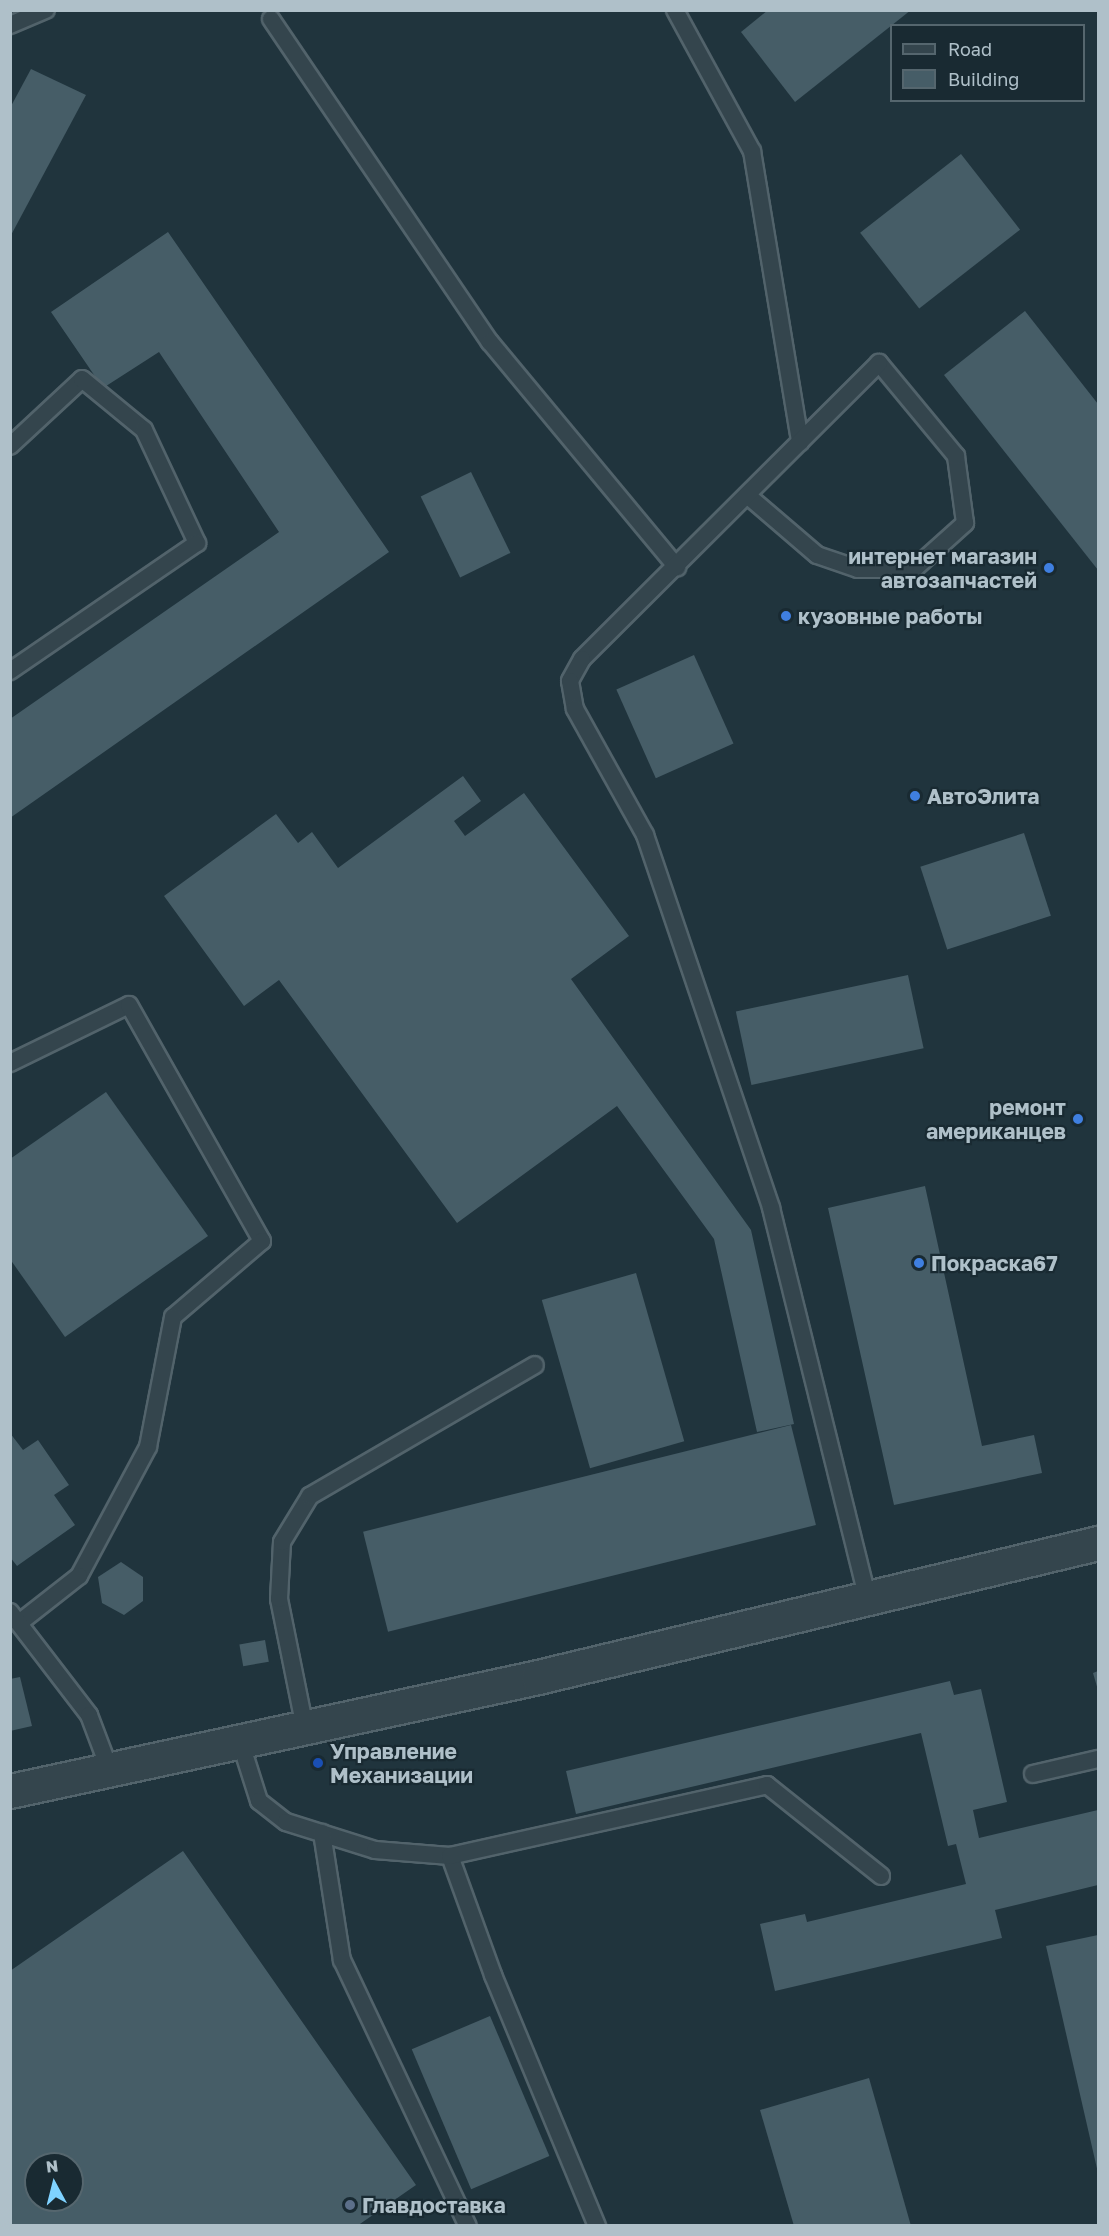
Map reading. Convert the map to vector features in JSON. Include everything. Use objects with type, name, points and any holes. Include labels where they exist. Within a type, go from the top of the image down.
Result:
[{"type":"street","points":[[10,1791],[109,1768],[305,1728],[868,1600],[1098,1543]]},
{"type":"lane","points":[[10,23],[16,10]]},
{"type":"lane","points":[[10,23],[46,10]]},
{"type":"lane","points":[[675,10],[752,151],[800,442]]},
{"type":"lane","points":[[271,19],[490,342],[677,567]]},
{"type":"lane","points":[[747,495],[817,555],[858,569],[914,569],[965,523],[956,456],[879,363],[747,495],[677,567],[582,659],[570,681],[575,709],[645,835],[771,1208],[868,1600]]},
{"type":"lane","points":[[10,446],[82,380],[144,430],[197,543],[10,671]]},
{"type":"lane","points":[[10,1063],[129,1005],[262,1241],[173,1317],[148,1447],[79,1576],[15,1617],[89,1715],[109,1768]]},
{"type":"lane","points":[[305,1728],[279,1599],[282,1542],[310,1496],[535,1365]]},
{"type":"lane","points":[[240,1741],[259,1801],[286,1822],[375,1850],[450,1856],[767,1785],[881,1876]]},
{"type":"lane","points":[[1033,1774],[1098,1759]]},
{"type":"lane","points":[[322,1833],[342,1960],[468,2226]]},
{"type":"lane","points":[[450,1856],[493,1976],[597,2226]]},
{"type":"building","points":[[768,10],[911,10],[893,24],[890,24],[890,27],[795,102],[741,32]]},
{"type":"building","points":[[31,69],[86,95],[10,237],[10,108]]},
{"type":"building","points":[[961,154],[1020,230],[919,308],[860,233]]},
{"type":"building","points":[[168,232],[389,552],[10,818],[10,719],[279,532],[159,352],[103,388],[51,312]]},
{"type":"building","points":[[1025,311],[1098,404],[1098,570],[944,375]]},
{"type":"building","points":[[471,472],[510,553],[460,577],[421,497]]},
{"type":"building","points":[[694,655],[733,744],[656,778],[616,690]]},
{"type":"building","points":[[463,776],[481,801],[454,821],[465,836],[524,793],[629,936],[571,979],[751,1230],[794,1424],[757,1432],[714,1239],[617,1106],[457,1223],[279,980],[244,1006],[164,896],[276,814],[298,843],[312,832],[338,868]]},
{"type":"building","points":[[1024,833],[1051,916],[947,949],[920,867]]},
{"type":"building","points":[[908,975],[924,1048],[751,1085],[736,1012]]},
{"type":"building","points":[[106,1092],[208,1236],[65,1337],[10,1259],[10,1159]]},
{"type":"building","points":[[925,1186],[982,1446],[1034,1435],[1042,1473],[894,1505],[828,1208]]},
{"type":"building","points":[[636,1273],[684,1441],[590,1468],[542,1300]]},
{"type":"building","points":[[791,1425],[816,1525],[388,1632],[363,1532]]},
{"type":"building","points":[[10,1433],[23,1450],[38,1440],[69,1485],[54,1495],[75,1525],[17,1566],[10,1557]]},
{"type":"building","points":[[121,1562],[143,1577],[143,1601],[124,1615],[102,1603],[98,1577]]},
{"type":"building","points":[[265,1640],[269,1662],[243,1666],[239,1645]]},
{"type":"building","points":[[1098,1671],[1098,1690],[1093,1673]]},
{"type":"building","points":[[20,1677],[32,1726],[10,1731],[10,1679]]},
{"type":"building","points":[[950,1681],[954,1695],[981,1689],[1007,1802],[973,1810],[979,1838],[1098,1810],[1098,1885],[995,1910],[1002,1938],[775,1991],[760,1924],[805,1914],[807,1922],[966,1884],[956,1844],[948,1846],[921,1733],[576,1814],[566,1771]]},
{"type":"building","points":[[183,1851],[416,2185],[357,2226],[10,2226],[10,1971]]},
{"type":"building","points":[[1098,1935],[1098,2173],[1046,1946]]},
{"type":"building","points":[[490,2016],[549,2156],[471,2189],[412,2049]]},
{"type":"building","points":[[869,2078],[911,2226],[794,2226],[760,2110]]},
{"type":"place","name":"интернет магазин автозапчастей","points":[[1049,568]]},
{"type":"place","name":"кузовные работы","points":[[786,616]]},
{"type":"place","name":"АвтоЭлита","points":[[915,796]]},
{"type":"place","name":"ремонт американцев","points":[[1078,1119]]},
{"type":"place","name":"Покраска67","points":[[919,1263]]},
{"type":"place","name":"Управление Механизации","points":[[318,1763]]},
{"type":"place","name":"Главдоставка","points":[[350,2205]]}]
